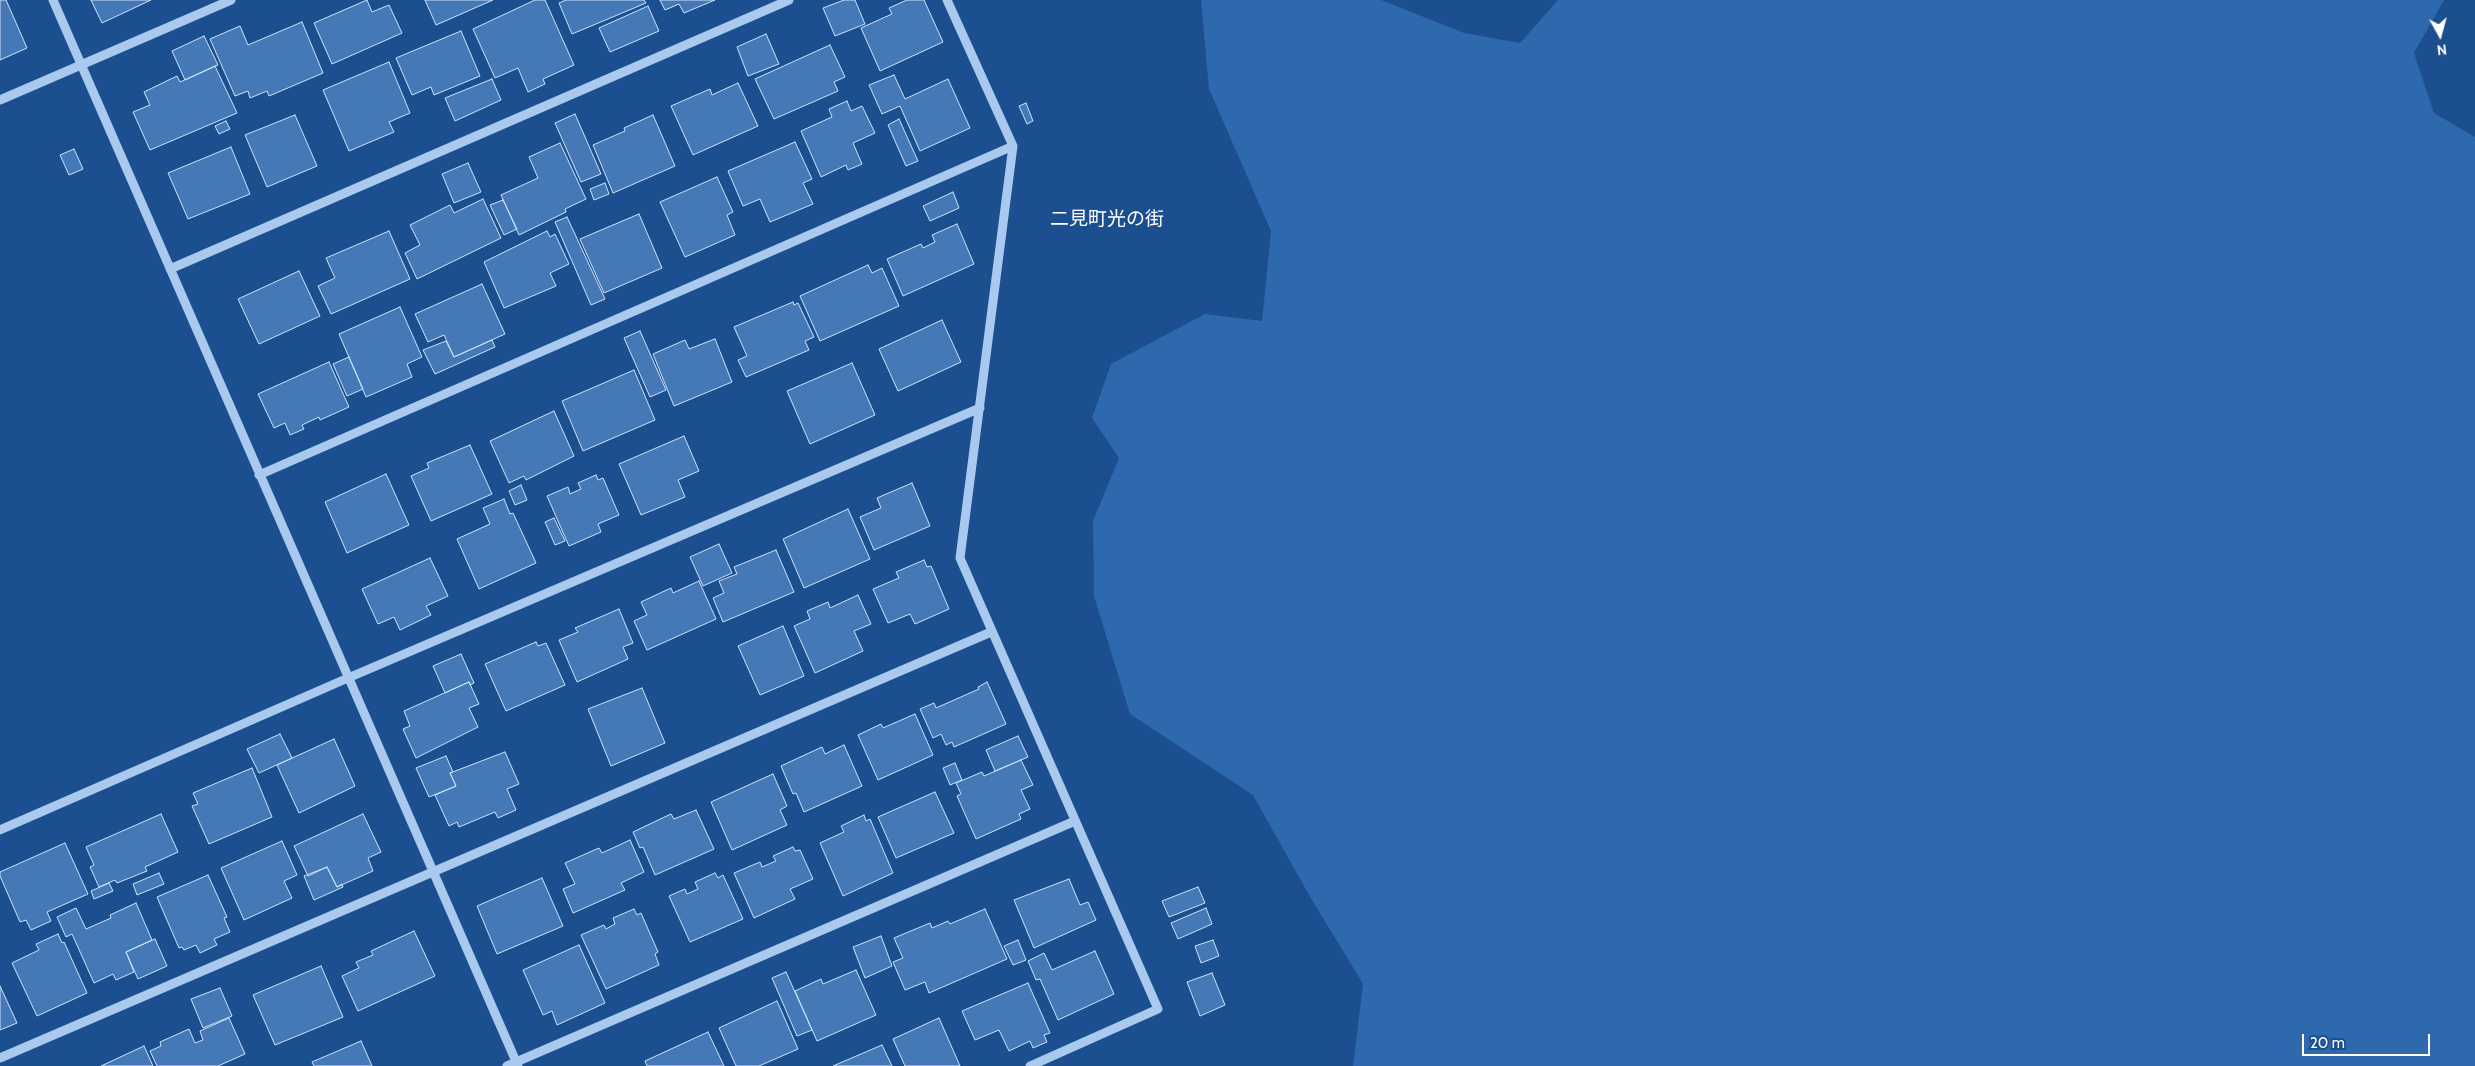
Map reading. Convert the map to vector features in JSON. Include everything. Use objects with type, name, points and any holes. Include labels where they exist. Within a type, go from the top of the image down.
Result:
[{"type":"street","points":[[53,0],[432,871],[518,1064]]},
{"type":"street","points":[[0,100],[231,0]]},
{"type":"street","points":[[170,269],[789,0]]},
{"type":"street","points":[[947,0],[1013,146],[960,558],[1158,1009],[1030,1066]]},
{"type":"street","points":[[259,475],[1013,146]]},
{"type":"street","points":[[0,830],[348,678],[980,408]]},
{"type":"street","points":[[0,1058],[991,632]]},
{"type":"street","points":[[507,1066],[518,1064],[1075,821]]},
{"type":"shaded area","points":[[1201,0],[1381,0],[1464,33],[1520,43],[1558,0],[2444,0],[2414,53],[2434,113],[2475,137],[2475,1066],[1353,1066],[1363,984],[1309,895],[1253,795],[1130,714],[1094,596],[1093,521],[1119,458],[1092,418],[1111,364],[1205,314],[1262,321],[1271,231],[1209,89]]},
{"type":"building","points":[[0,0],[6,0],[27,48],[0,60]]},
{"type":"building","points":[[91,0],[151,0],[102,23]]},
{"type":"building","points":[[367,0],[372,12],[389,5],[402,33],[332,64],[314,23]]},
{"type":"building","points":[[425,0],[493,0],[436,25]]},
{"type":"building","points":[[535,0],[545,0],[574,65],[543,79],[545,84],[528,92],[518,68],[495,78],[473,29]]},
{"type":"building","points":[[566,0],[644,0],[646,3],[572,34],[559,3]]},
{"type":"building","points":[[660,0],[715,0],[684,13],[679,4],[665,10]]},
{"type":"building","points":[[844,0],[855,0],[865,24],[835,36],[823,8]]},
{"type":"building","points":[[907,0],[924,0],[943,42],[880,71],[861,28],[892,14],[889,8]]},
{"type":"building","points":[[648,6],[659,31],[610,52],[599,28]]},
{"type":"building","points":[[302,22],[323,73],[269,96],[267,91],[250,98],[248,91],[235,96],[210,39],[240,26],[248,45]]},
{"type":"building","points":[[461,31],[480,76],[434,95],[431,87],[412,95],[396,58]]},
{"type":"building","points":[[766,34],[779,64],[748,76],[737,47]]},
{"type":"building","points":[[204,36],[218,65],[185,80],[172,51]]},
{"type":"building","points":[[830,45],[845,77],[834,82],[838,91],[774,119],[755,79]]},
{"type":"building","points":[[389,62],[410,113],[389,122],[394,132],[349,151],[323,90]]},
{"type":"building","points":[[215,66],[237,113],[150,150],[133,112],[150,105],[144,92],[177,76],[180,82]]},
{"type":"building","points":[[894,75],[905,99],[948,79],[970,128],[920,151],[900,106],[882,114],[869,85]]},
{"type":"building","points":[[492,79],[501,100],[455,121],[445,98]]},
{"type":"building","points":[[738,83],[758,126],[693,155],[671,106],[710,89],[712,95]]},
{"type":"building","points":[[847,101],[851,111],[862,106],[875,133],[853,143],[862,164],[848,170],[846,165],[821,177],[801,131],[832,117],[829,109]]},
{"type":"building","points":[[1026,103],[1033,121],[1027,124],[1019,106]]},
{"type":"building","points":[[575,114],[601,174],[581,182],[555,123]]},
{"type":"building","points":[[295,115],[317,166],[267,187],[245,135]]},
{"type":"building","points":[[653,115],[675,166],[613,193],[593,145],[625,131],[624,128]]},
{"type":"building","points":[[899,119],[918,161],[906,166],[888,125]]},
{"type":"building","points":[[226,121],[230,129],[219,134],[215,126]]},
{"type":"building","points":[[795,142],[812,179],[803,183],[813,204],[770,222],[760,199],[743,206],[728,171]]},
{"type":"building","points":[[560,143],[586,199],[565,209],[566,212],[519,235],[501,195],[538,178],[529,157]]},
{"type":"building","points":[[231,147],[250,194],[188,219],[168,173]]},
{"type":"building","points":[[74,149],[83,169],[69,175],[60,155]]},
{"type":"building","points":[[468,163],[481,192],[454,203],[442,174]]},
{"type":"building","points":[[717,177],[733,212],[727,215],[735,235],[685,257],[660,202]]},
{"type":"building","points":[[605,183],[609,194],[594,200],[590,189]]},
{"type":"building","points":[[953,192],[959,208],[930,221],[923,206]]},
{"type":"building","points":[[483,199],[501,238],[417,279],[405,253],[420,245],[410,225],[450,205],[454,213]]},
{"type":"building","points":[[503,200],[517,229],[504,235],[490,205]]},
{"type":"building","points":[[639,214],[662,268],[604,293],[580,239]]},
{"type":"building","points":[[567,217],[605,299],[591,305],[555,222]]},
{"type":"building","points":[[957,224],[974,264],[903,296],[887,259],[921,244],[923,248],[935,242],[932,235]]},
{"type":"building","points":[[389,231],[410,279],[331,314],[318,286],[335,278],[326,258]]},
{"type":"building","points":[[547,231],[550,237],[555,234],[569,264],[550,273],[556,286],[504,308],[484,262]]},
{"type":"building","points":[[868,265],[872,273],[882,268],[899,306],[820,341],[800,296]]},
{"type":"building","points":[[299,271],[320,316],[259,344],[238,299]]},
{"type":"building","points":[[482,284],[505,334],[454,357],[444,335],[428,342],[415,314]]},
{"type":"building","points":[[793,302],[794,305],[798,303],[814,337],[805,341],[809,350],[746,377],[738,360],[747,356],[734,327]]},
{"type":"building","points":[[400,307],[422,357],[407,364],[412,377],[366,397],[339,334]]},
{"type":"building","points":[[942,320],[961,362],[898,391],[879,349]]},
{"type":"building","points":[[640,331],[666,390],[650,397],[624,338]]},
{"type":"building","points":[[715,339],[732,382],[674,406],[653,354],[685,340],[689,349]]},
{"type":"building","points":[[492,340],[495,347],[435,374],[423,350],[446,341],[454,357]]},
{"type":"building","points":[[349,357],[363,389],[347,396],[333,364]]},
{"type":"building","points":[[329,362],[349,407],[320,420],[319,417],[302,425],[304,429],[290,435],[285,423],[274,428],[258,394]]},
{"type":"building","points":[[852,363],[875,415],[810,444],[787,391]]},
{"type":"building","points":[[634,370],[655,420],[583,451],[562,401]]},
{"type":"building","points":[[554,411],[574,456],[526,480],[524,476],[509,483],[490,441]]},
{"type":"building","points":[[684,436],[699,471],[678,480],[685,497],[641,515],[619,464]]},
{"type":"building","points":[[470,445],[492,494],[431,521],[411,476],[429,468],[427,463]]},
{"type":"building","points":[[386,474],[409,525],[347,553],[325,502]]},
{"type":"building","points":[[596,475],[598,480],[603,478],[619,515],[598,524],[601,532],[569,546],[547,496],[568,487],[570,494],[581,489],[578,483]]},
{"type":"building","points":[[912,483],[930,526],[874,550],[860,517],[881,508],[877,498]]},
{"type":"building","points":[[521,485],[527,500],[515,505],[509,491]]},
{"type":"building","points":[[504,499],[510,514],[513,513],[536,563],[479,589],[457,539],[490,524],[483,508]]},
{"type":"building","points":[[848,509],[870,559],[804,588],[783,539]]},
{"type":"building","points":[[554,518],[565,541],[555,545],[545,522]]},
{"type":"building","points":[[719,544],[732,573],[703,586],[690,557]]},
{"type":"building","points":[[776,550],[794,592],[723,622],[713,598],[724,593],[719,581],[737,574],[734,567]]},
{"type":"building","points":[[430,558],[448,596],[426,606],[431,615],[400,630],[394,617],[378,624],[362,589]]},
{"type":"building","points":[[924,560],[927,567],[931,566],[949,609],[915,624],[910,614],[888,623],[873,589],[899,578],[896,572]]},
{"type":"building","points":[[699,581],[716,619],[647,650],[634,621],[647,615],[641,602],[671,588],[673,593]]},
{"type":"building","points":[[858,595],[871,624],[854,631],[863,651],[815,673],[794,626],[810,619],[807,611],[828,602],[830,608]]},
{"type":"building","points":[[619,609],[633,643],[623,647],[628,659],[577,682],[559,640],[578,632],[575,628]]},
{"type":"building","points":[[783,626],[804,676],[760,695],[738,646]]},
{"type":"building","points":[[536,642],[538,646],[546,643],[565,685],[506,711],[485,664]]},
{"type":"building","points":[[461,654],[474,683],[470,685],[469,682],[445,693],[433,666]]},
{"type":"building","points":[[469,682],[479,704],[469,708],[478,727],[416,758],[403,729],[410,726],[404,711]]},
{"type":"building","points":[[987,682],[1006,724],[954,747],[952,742],[946,745],[941,734],[933,738],[920,709],[934,703],[936,708],[979,689],[978,687]]},
{"type":"building","points":[[642,688],[665,743],[611,766],[588,709]]},
{"type":"building","points":[[915,714],[933,755],[878,780],[858,735],[881,724],[883,728]]},
{"type":"building","points":[[280,734],[292,758],[259,773],[247,749]]},
{"type":"building","points":[[1018,736],[1028,757],[995,771],[986,750]]},
{"type":"building","points":[[334,739],[355,786],[299,813],[277,765]]},
{"type":"building","points":[[844,745],[862,786],[804,812],[796,793],[793,794],[781,766],[822,747],[825,754]]},
{"type":"building","points":[[505,752],[519,784],[507,789],[516,810],[498,818],[495,812],[459,827],[457,822],[449,826],[435,795],[456,786],[450,773]]},
{"type":"building","points":[[446,756],[453,772],[450,773],[456,786],[429,797],[416,768]]},
{"type":"building","points":[[1021,760],[1033,785],[1021,790],[1030,809],[1019,814],[1021,819],[976,839],[957,796],[961,794],[956,783],[982,772],[984,776]]},
{"type":"building","points":[[955,763],[962,780],[950,785],[943,768]]},
{"type":"building","points":[[252,768],[272,817],[209,844],[192,806],[198,804],[193,793]]},
{"type":"building","points":[[773,774],[787,806],[780,810],[787,825],[732,850],[711,802]]},
{"type":"building","points":[[935,792],[954,833],[896,858],[878,817]]},
{"type":"building","points":[[696,810],[714,849],[655,875],[643,847],[640,848],[633,832],[671,814],[674,819]]},
{"type":"building","points":[[161,814],[178,852],[145,867],[147,871],[117,883],[115,880],[99,887],[90,867],[94,865],[86,847]]},
{"type":"building","points":[[363,814],[381,852],[368,858],[373,871],[337,887],[327,867],[308,876],[294,846]]},
{"type":"building","points":[[864,815],[866,821],[870,819],[893,873],[843,896],[820,843],[844,832],[841,826]]},
{"type":"building","points":[[630,840],[644,872],[621,883],[625,890],[573,913],[563,889],[575,884],[565,863],[599,848],[602,853]]},
{"type":"building","points":[[282,841],[297,875],[284,881],[292,898],[244,920],[221,868]]},
{"type":"building","points":[[65,843],[88,894],[47,912],[51,921],[31,930],[26,920],[20,922],[0,872]]},
{"type":"building","points":[[793,847],[795,851],[800,850],[813,879],[790,889],[795,899],[754,918],[734,873],[760,862],[762,867],[776,861],[773,856]]},
{"type":"building","points":[[327,867],[337,887],[342,884],[343,887],[314,900],[304,876]]},
{"type":"building","points":[[159,873],[164,884],[137,895],[133,884]]},
{"type":"building","points":[[715,873],[718,878],[723,875],[743,919],[690,942],[669,896],[685,889],[687,894],[698,889],[695,882]]},
{"type":"building","points":[[208,875],[227,917],[224,918],[230,932],[214,939],[217,945],[200,953],[196,945],[184,950],[182,947],[179,948],[157,897]]},
{"type":"building","points":[[542,878],[563,926],[497,954],[477,906]]},
{"type":"building","points":[[1069,879],[1080,905],[1088,902],[1096,920],[1034,948],[1014,900]]},
{"type":"building","points":[[109,883],[113,891],[94,899],[91,891]]},
{"type":"building","points":[[1198,887],[1205,903],[1169,917],[1162,901]]},
{"type":"building","points":[[136,903],[152,940],[126,952],[134,972],[116,980],[113,974],[94,983],[72,934],[66,937],[57,917],[76,908],[86,929],[111,918],[110,915]]},
{"type":"building","points":[[1206,908],[1212,924],[1178,939],[1171,923]]},
{"type":"building","points":[[634,909],[637,915],[641,913],[658,952],[655,954],[659,965],[606,989],[581,935],[604,925],[606,929],[615,924],[613,918]]},
{"type":"building","points":[[985,909],[1007,959],[929,993],[925,982],[905,990],[893,962],[903,958],[894,938],[930,923],[932,928],[948,921],[950,924]]},
{"type":"building","points":[[414,931],[435,976],[358,1011],[342,976],[359,968],[356,962],[373,955],[371,951]]},
{"type":"building","points":[[58,934],[62,943],[64,942],[87,993],[37,1016],[12,963],[39,950],[36,944]]},
{"type":"building","points":[[881,936],[892,966],[865,978],[853,947]]},
{"type":"building","points":[[155,939],[167,966],[138,979],[126,952]]},
{"type":"building","points":[[1018,940],[1026,960],[1013,965],[1004,946]]},
{"type":"building","points":[[1213,940],[1219,956],[1201,963],[1195,946]]},
{"type":"building","points":[[579,945],[605,1003],[557,1025],[552,1011],[543,1015],[523,970]]},
{"type":"building","points":[[1095,951],[1114,994],[1058,1020],[1040,979],[1036,980],[1028,961],[1044,953],[1052,970]]},
{"type":"building","points":[[321,966],[343,1017],[275,1045],[253,995]]},
{"type":"building","points":[[856,970],[876,1015],[817,1041],[795,991],[821,979],[823,984]]},
{"type":"building","points":[[786,972],[812,1030],[797,1036],[772,978]]},
{"type":"building","points":[[1212,973],[1225,1005],[1200,1016],[1187,982]]},
{"type":"building","points":[[1028,983],[1050,1033],[1044,1035],[1047,1042],[1033,1048],[1030,1041],[1009,1051],[999,1030],[975,1040],[962,1011]]},
{"type":"building","points":[[0,986],[17,1023],[0,1030]]},
{"type":"building","points":[[220,988],[232,1016],[203,1028],[191,999]]},
{"type":"building","points":[[777,1001],[798,1049],[759,1066],[736,1066],[719,1028]]},
{"type":"building","points":[[229,1018],[245,1054],[218,1066],[157,1066],[150,1051],[161,1046],[160,1042],[189,1029],[195,1043],[203,1040],[200,1031]]},
{"type":"building","points":[[939,1018],[960,1066],[905,1066],[893,1039]]},
{"type":"building","points":[[708,1032],[724,1066],[647,1066],[645,1061]]},
{"type":"building","points":[[361,1041],[372,1066],[314,1066],[312,1062]]},
{"type":"building","points":[[882,1045],[892,1066],[833,1066]]},
{"type":"building","points":[[144,1046],[153,1066],[101,1066]]},
{"type":"district","name":"二見町光の街","points":[[1107,219]]}]
